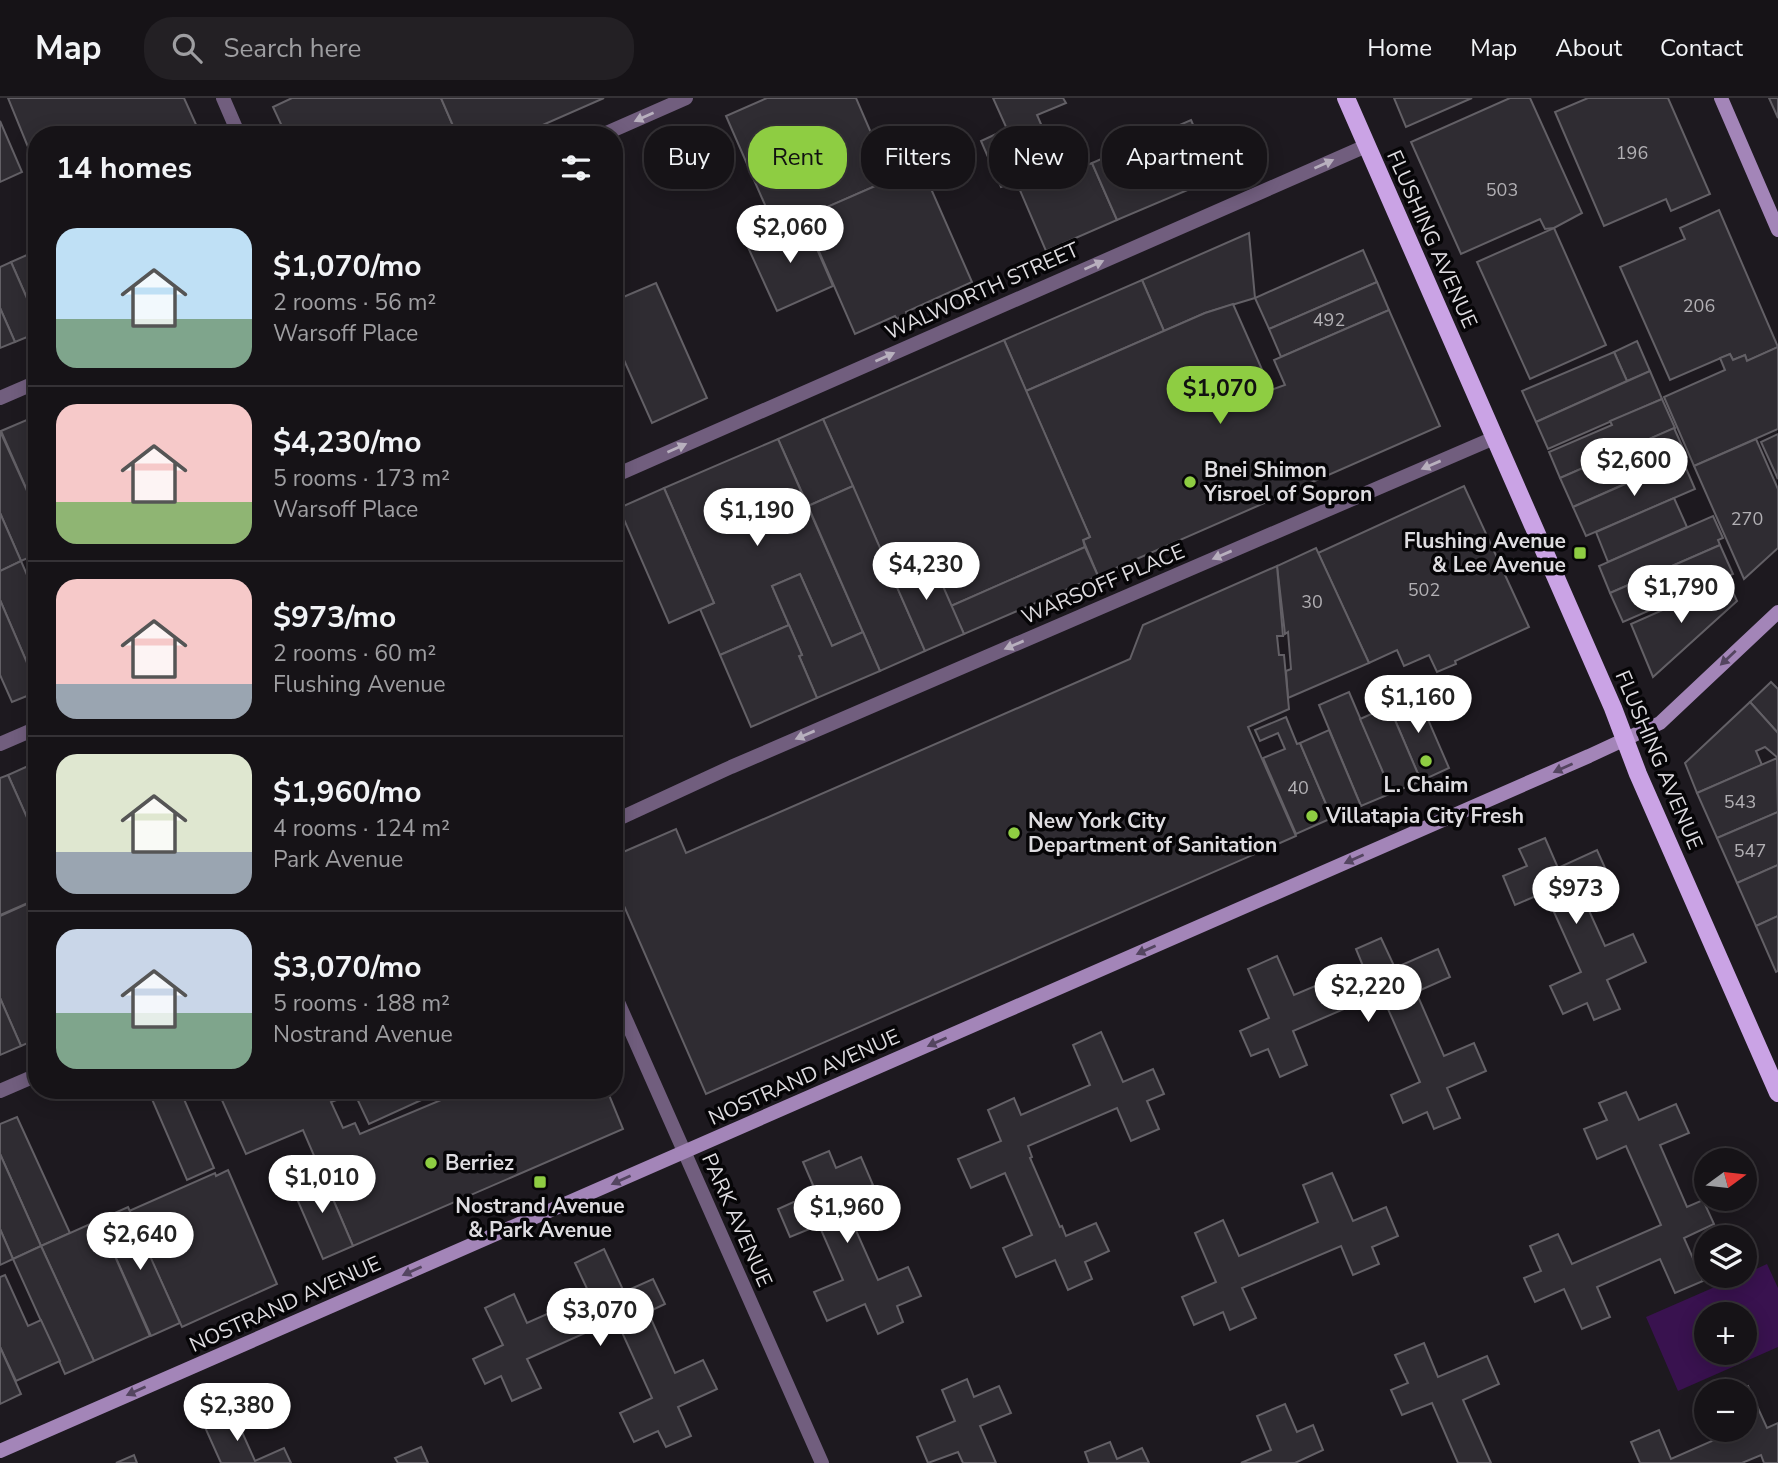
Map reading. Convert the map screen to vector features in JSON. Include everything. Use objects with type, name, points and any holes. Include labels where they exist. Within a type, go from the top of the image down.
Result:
[{"type":"main road","name":"FLUSHING AVENUE","points":[[1346,98],[1778,1093]]},
{"type":"main road","points":[[1721,98],[1778,230]]},
{"type":"main road","name":"NOSTRAND AVENUE","points":[[0,1451],[1660,723],[1778,612]]},
{"type":"street","points":[[223,98],[235,126]]},
{"type":"street","points":[[622,126],[686,98]]},
{"type":"street","name":"WALWORTH STREET","points":[[623,471],[1366,146]]},
{"type":"street","points":[[0,398],[28,386]]},
{"type":"street","name":"WARSOFF PLACE","points":[[623,817],[743,762],[1494,438]]},
{"type":"street","points":[[0,744],[28,732]]},
{"type":"street","name":"PARK AVENUE","points":[[623,1014],[822,1463]]},
{"type":"street","points":[[0,1091],[28,1079]]},
{"type":"shaded area","points":[[1767,1264],[1778,1288],[1778,1347],[1757,1356],[1757,1302],[1694,1302],[1694,1365],[1737,1365],[1705,1379],[1694,1379],[1694,1384],[1678,1391],[1646,1317],[1712,1288],[1757,1288],[1757,1269]]},
{"type":"building","points":[[8,98],[184,98],[197,126],[28,126],[28,147]]},
{"type":"building","points":[[292,98],[441,98],[453,126],[282,126],[273,107]]},
{"type":"building","points":[[441,98],[604,98],[540,126],[453,126]]},
{"type":"building","points":[[767,98],[856,98],[868,126],[861,126],[861,189],[868,189],[776,230],[758,189],[847,189],[847,126],[748,126],[748,166],[734,134],[734,126],[730,126],[726,116]]},
{"type":"building","points":[[993,98],[1063,98],[1066,103],[1037,115],[1042,126],[1006,126]]},
{"type":"building","points":[[1394,98],[1472,98],[1406,127]]},
{"type":"building","points":[[1510,98],[1530,98],[1582,213],[1554,228],[1545,229],[1540,219],[1461,254],[1411,142]]},
{"type":"building","points":[[1588,98],[1668,98],[1710,194],[1671,211],[1666,199],[1604,226],[1555,112]]},
{"type":"building","points":[[1769,98],[1778,98],[1778,118]]},
{"type":"building","points":[[1191,120],[1194,126],[1177,126]]},
{"type":"building","points":[[0,121],[22,172],[0,182]]},
{"type":"building","points":[[989,137],[989,159],[981,141]]},
{"type":"building","points":[[1102,159],[1102,186],[1092,163]]},
{"type":"building","points":[[1092,163],[1117,220],[1046,251],[1019,189],[1088,189],[1088,165]]},
{"type":"building","points":[[868,189],[931,189],[972,282],[906,312],[907,315],[897,319],[895,316],[855,334],[804,217]]},
{"type":"building","points":[[1103,189],[1190,189],[1117,220]]},
{"type":"building","points":[[1719,210],[1778,347],[1747,361],[1745,355],[1733,360],[1730,354],[1670,380],[1620,267],[1685,239],[1680,228]]},
{"type":"building","points":[[804,219],[833,286],[777,311],[747,245]]},
{"type":"building","points":[[1554,228],[1606,345],[1530,379],[1477,262]]},
{"type":"building","points":[[1249,233],[1255,298],[1205,313],[1164,331],[1142,280]]},
{"type":"building","points":[[1363,250],[1377,282],[1269,329],[1255,298]]},
{"type":"building","points":[[28,255],[28,301],[11,262]]},
{"type":"building","points":[[11,262],[28,301],[28,337],[15,342],[0,308],[0,267]]},
{"type":"building","points":[[1142,280],[1164,331],[1026,391],[1004,340]]},
{"type":"building","points":[[1377,282],[1389,310],[1281,357],[1269,329]]},
{"type":"building","points":[[656,283],[707,398],[652,423],[623,358],[623,297]]},
{"type":"building","name":"Bnei Shimon Yisroel of Sopron","points":[[1233,304],[1271,390],[1285,385],[1274,360],[1389,310],[1440,426],[1098,576],[1083,540],[1090,537],[1026,391],[1205,313]]},
{"type":"building","points":[[0,308],[15,342],[0,348]]},
{"type":"building","points":[[1004,340],[1090,537],[1083,540],[1085,547],[951,606],[928,552],[889,569],[823,419]]},
{"type":"building","points":[[1637,341],[1650,371],[1627,381],[1614,352]]},
{"type":"building","points":[[1778,347],[1778,429],[1694,466],[1664,397],[1725,370],[1720,358],[1730,354],[1733,360],[1745,355],[1747,361]]},
{"type":"building","points":[[1614,352],[1627,381],[1536,422],[1522,391]]},
{"type":"building","points":[[1650,371],[1662,399],[1548,449],[1536,422]]},
{"type":"building","points":[[1662,399],[1675,428],[1560,478],[1549,452],[1612,425],[1610,421]]},
{"type":"building","points":[[28,419],[28,492],[1,431]]},
{"type":"building","points":[[823,419],[853,486],[808,506],[778,439]]},
{"type":"building","points":[[1674,428],[1687,457],[1629,482],[1617,453]]},
{"type":"building","points":[[0,431],[28,493],[28,558],[21,561],[0,513]]},
{"type":"building","points":[[1778,434],[1778,479],[1761,442]]},
{"type":"building","points":[[778,439],[863,632],[832,646],[800,574],[772,586],[789,625],[720,655],[700,609],[714,603],[664,488]]},
{"type":"building","points":[[1756,439],[1778,489],[1778,548],[1744,579],[1694,466]]},
{"type":"building","points":[[1617,453],[1629,482],[1573,507],[1560,478]]},
{"type":"building","points":[[1682,459],[1695,489],[1586,536],[1573,507]]},
{"type":"building","points":[[853,486],[925,651],[880,671],[808,506]]},
{"type":"building","points":[[1464,486],[1529,627],[1437,672],[1429,655],[1404,666],[1397,650],[1369,663],[1318,553]]},
{"type":"building","points":[[664,488],[714,603],[669,623],[623,517],[623,506]]},
{"type":"building","points":[[1674,498],[1687,527],[1608,562],[1596,532]]},
{"type":"building","points":[[0,513],[21,561],[0,571]]},
{"type":"building","points":[[1713,516],[1723,538],[1718,540],[1720,545],[1610,593],[1599,566]]},
{"type":"building","points":[[1720,545],[1733,574],[1623,622],[1610,593]]},
{"type":"building","points":[[1085,547],[1098,576],[964,634],[951,606]]},
{"type":"building","points":[[1316,548],[1369,663],[1288,698],[1286,671],[1291,669],[1288,632],[1285,634],[1277,566]]},
{"type":"building","points":[[928,552],[964,634],[925,651],[889,569]]},
{"type":"building","points":[[21,561],[28,577],[28,665],[0,600],[0,571]]},
{"type":"building","name":"New York City Department of Sanitation","points":[[1277,566],[1283,636],[1277,636],[1279,655],[1284,655],[1289,709],[1248,727],[1296,836],[706,1094],[623,904],[623,852],[676,829],[686,853],[1130,659],[1143,625]]},
{"type":"building","points":[[800,574],[832,646],[863,632],[880,671],[817,698],[799,656],[802,655],[772,586]]},
{"type":"building","points":[[1728,581],[1737,601],[1653,677],[1631,624]]},
{"type":"building","points":[[0,600],[28,665],[28,696],[12,702],[0,675]]},
{"type":"building","points":[[789,625],[817,698],[751,727],[720,655]]},
{"type":"building","points":[[1771,682],[1778,689],[1778,733],[1750,702]]},
{"type":"building","points":[[1407,687],[1411,697],[1417,694],[1449,768],[1421,781],[1389,706],[1397,703],[1393,693]]},
{"type":"building","points":[[1349,692],[1392,793],[1361,806],[1319,705]]},
{"type":"building","points":[[1750,702],[1778,733],[1778,758],[1765,747],[1756,751],[1762,765],[1697,793],[1685,763]]},
{"type":"building","points":[[1389,706],[1421,781],[1392,793],[1360,719]]},
{"type":"building","points":[[1286,717],[1332,818],[1296,834],[1263,758],[1285,749],[1278,733],[1260,741],[1255,730]]},
{"type":"building","points":[[1329,730],[1361,806],[1332,818],[1300,743]]},
{"type":"building","points":[[1777,758],[1778,812],[1717,838],[1697,793]]},
{"type":"building","points":[[28,766],[28,820],[8,775]]},
{"type":"building","points":[[8,775],[28,820],[28,903],[0,915],[0,778]]},
{"type":"building","points":[[1778,812],[1778,865],[1737,883],[1717,838]]},
{"type":"building","points":[[1545,838],[1558,868],[1597,850],[1610,879],[1581,893],[1605,946],[1633,934],[1646,962],[1607,980],[1620,1009],[1594,1020],[1587,1003],[1563,1014],[1550,986],[1581,972],[1545,892],[1515,905],[1503,876],[1527,866],[1519,849]]},
{"type":"building","points":[[1778,865],[1778,916],[1756,926],[1737,883]]},
{"type":"building","points":[[28,903],[28,1043],[21,1046],[0,998],[0,916]]},
{"type":"building","points":[[1778,916],[1778,971],[1776,972],[1756,926]]},
{"type":"building","points":[[1381,938],[1395,968],[1438,949],[1450,977],[1416,992],[1444,1056],[1474,1043],[1486,1071],[1447,1088],[1460,1118],[1434,1129],[1427,1112],[1403,1123],[1391,1095],[1420,1082],[1381,993],[1293,1031],[1307,1065],[1280,1077],[1268,1049],[1251,1056],[1240,1031],[1269,1018],[1248,969],[1277,956],[1294,995],[1363,966],[1356,949]]},
{"type":"building","points":[[0,998],[21,1046],[0,1055]]},
{"type":"building","points":[[1101,1032],[1123,1082],[1153,1069],[1164,1094],[1147,1101],[1159,1129],[1131,1141],[1117,1108],[1028,1146],[1032,1157],[1030,1158],[1066,1236],[1096,1223],[1109,1251],[1085,1262],[1092,1279],[1068,1290],[1055,1260],[1016,1277],[1003,1248],[1032,1235],[1005,1173],[971,1188],[958,1159],[1001,1141],[988,1110],[1014,1098],[1021,1115],[1090,1085],[1073,1045]]},
{"type":"building","points":[[1626,1092],[1639,1120],[1676,1104],[1689,1133],[1660,1145],[1687,1207],[1694,1204],[1694,1211],[1708,1211],[1714,1224],[1694,1225],[1694,1233],[1684,1238],[1694,1261],[1694,1285],[1675,1293],[1660,1259],[1597,1287],[1610,1317],[1582,1329],[1564,1289],[1535,1302],[1524,1278],[1541,1271],[1530,1246],[1558,1234],[1572,1264],[1661,1225],[1626,1146],[1597,1159],[1584,1129],[1607,1120],[1599,1103]]},
{"type":"building","points":[[152,1099],[184,1099],[214,1168],[187,1180]]},
{"type":"building","name":"Berriez","points":[[221,1099],[339,1099],[331,1102],[343,1128],[355,1123],[360,1134],[444,1099],[611,1099],[623,1129],[353,1246],[303,1130],[246,1154]]},
{"type":"building","points":[[357,1099],[424,1099],[369,1124]]},
{"type":"building","points":[[17,1117],[70,1233],[41,1246],[0,1154],[0,1124]]},
{"type":"building","points":[[829,1151],[836,1168],[861,1157],[873,1185],[842,1199],[878,1280],[908,1267],[921,1296],[897,1306],[903,1322],[878,1334],[865,1304],[827,1321],[814,1292],[843,1280],[819,1225],[790,1237],[778,1209],[816,1192],[803,1162]]},
{"type":"building","points":[[0,1154],[41,1246],[13,1259],[0,1229]]},
{"type":"building","points":[[228,1170],[277,1284],[182,1327],[129,1211],[215,1173],[216,1176]]},
{"type":"building","points":[[321,1171],[353,1246],[323,1259],[291,1185]]},
{"type":"building","points":[[1332,1173],[1353,1221],[1386,1207],[1398,1236],[1372,1247],[1379,1264],[1353,1275],[1341,1246],[1242,1288],[1256,1318],[1230,1330],[1223,1312],[1194,1325],[1182,1297],[1216,1282],[1195,1233],[1223,1220],[1239,1256],[1318,1222],[1303,1185]]},
{"type":"building","points":[[128,1207],[180,1323],[151,1336],[99,1220]]},
{"type":"building","points":[[99,1220],[150,1336],[94,1361],[41,1246]]},
{"type":"building","points":[[0,1229],[13,1259],[0,1265]]},
{"type":"building","points":[[41,1246],[94,1361],[65,1374],[13,1259]]},
{"type":"building","points":[[604,1249],[624,1292],[653,1279],[665,1304],[648,1312],[675,1373],[703,1360],[717,1389],[678,1407],[691,1436],[666,1447],[658,1431],[634,1442],[620,1413],[652,1398],[616,1319],[527,1359],[541,1388],[512,1401],[501,1376],[485,1384],[473,1359],[503,1345],[485,1308],[514,1294],[527,1323],[590,1295],[575,1263]]},
{"type":"building","points":[[5,1275],[28,1326],[41,1320],[60,1361],[16,1381],[0,1347],[0,1277]]},
{"type":"building","points":[[1424,1343],[1438,1377],[1487,1356],[1499,1384],[1463,1400],[1491,1463],[1458,1463],[1432,1403],[1402,1415],[1391,1390],[1408,1383],[1395,1355]]},
{"type":"building","points":[[0,1347],[21,1394],[0,1404]]},
{"type":"building","points":[[967,1379],[974,1397],[999,1386],[1011,1413],[980,1426],[996,1463],[963,1463],[958,1452],[928,1463],[917,1437],[955,1421],[942,1390]]},
{"type":"building","points":[[1285,1404],[1297,1432],[1313,1425],[1323,1450],[1295,1463],[1241,1463],[1271,1450],[1257,1416]]},
{"type":"building","points":[[1757,1406],[1767,1428],[1778,1423],[1778,1463],[1764,1463],[1761,1455],[1742,1463],[1640,1463],[1631,1442],[1659,1430],[1671,1459],[1710,1442],[1757,1442]]},
{"type":"building","points":[[233,1412],[255,1461],[284,1448],[291,1463],[221,1463],[204,1425]]},
{"type":"building","points":[[1110,1442],[1117,1459],[1142,1448],[1149,1463],[1089,1463],[1085,1452]]},
{"type":"building","points":[[421,1447],[428,1463],[398,1463],[395,1458]]},
{"type":"building","points":[[134,1455],[137,1463],[116,1463]]},
{"type":"place","name":"Bnei Shimon Yisroel of Sopron","points":[[1190,482]]},
{"type":"place","name":"Flushing Avenue & Lee Avenue","points":[[1580,553]]},
{"type":"place","name":"L. Chaim","points":[[1426,761]]},
{"type":"place","name":"Villatapia City Fresh","points":[[1312,816]]},
{"type":"place","name":"New York City Department of Sanitation","points":[[1014,833]]},
{"type":"place","name":"Berriez","points":[[431,1163]]},
{"type":"place","name":"Nostrand Avenue & Park Avenue","points":[[540,1182]]}]
